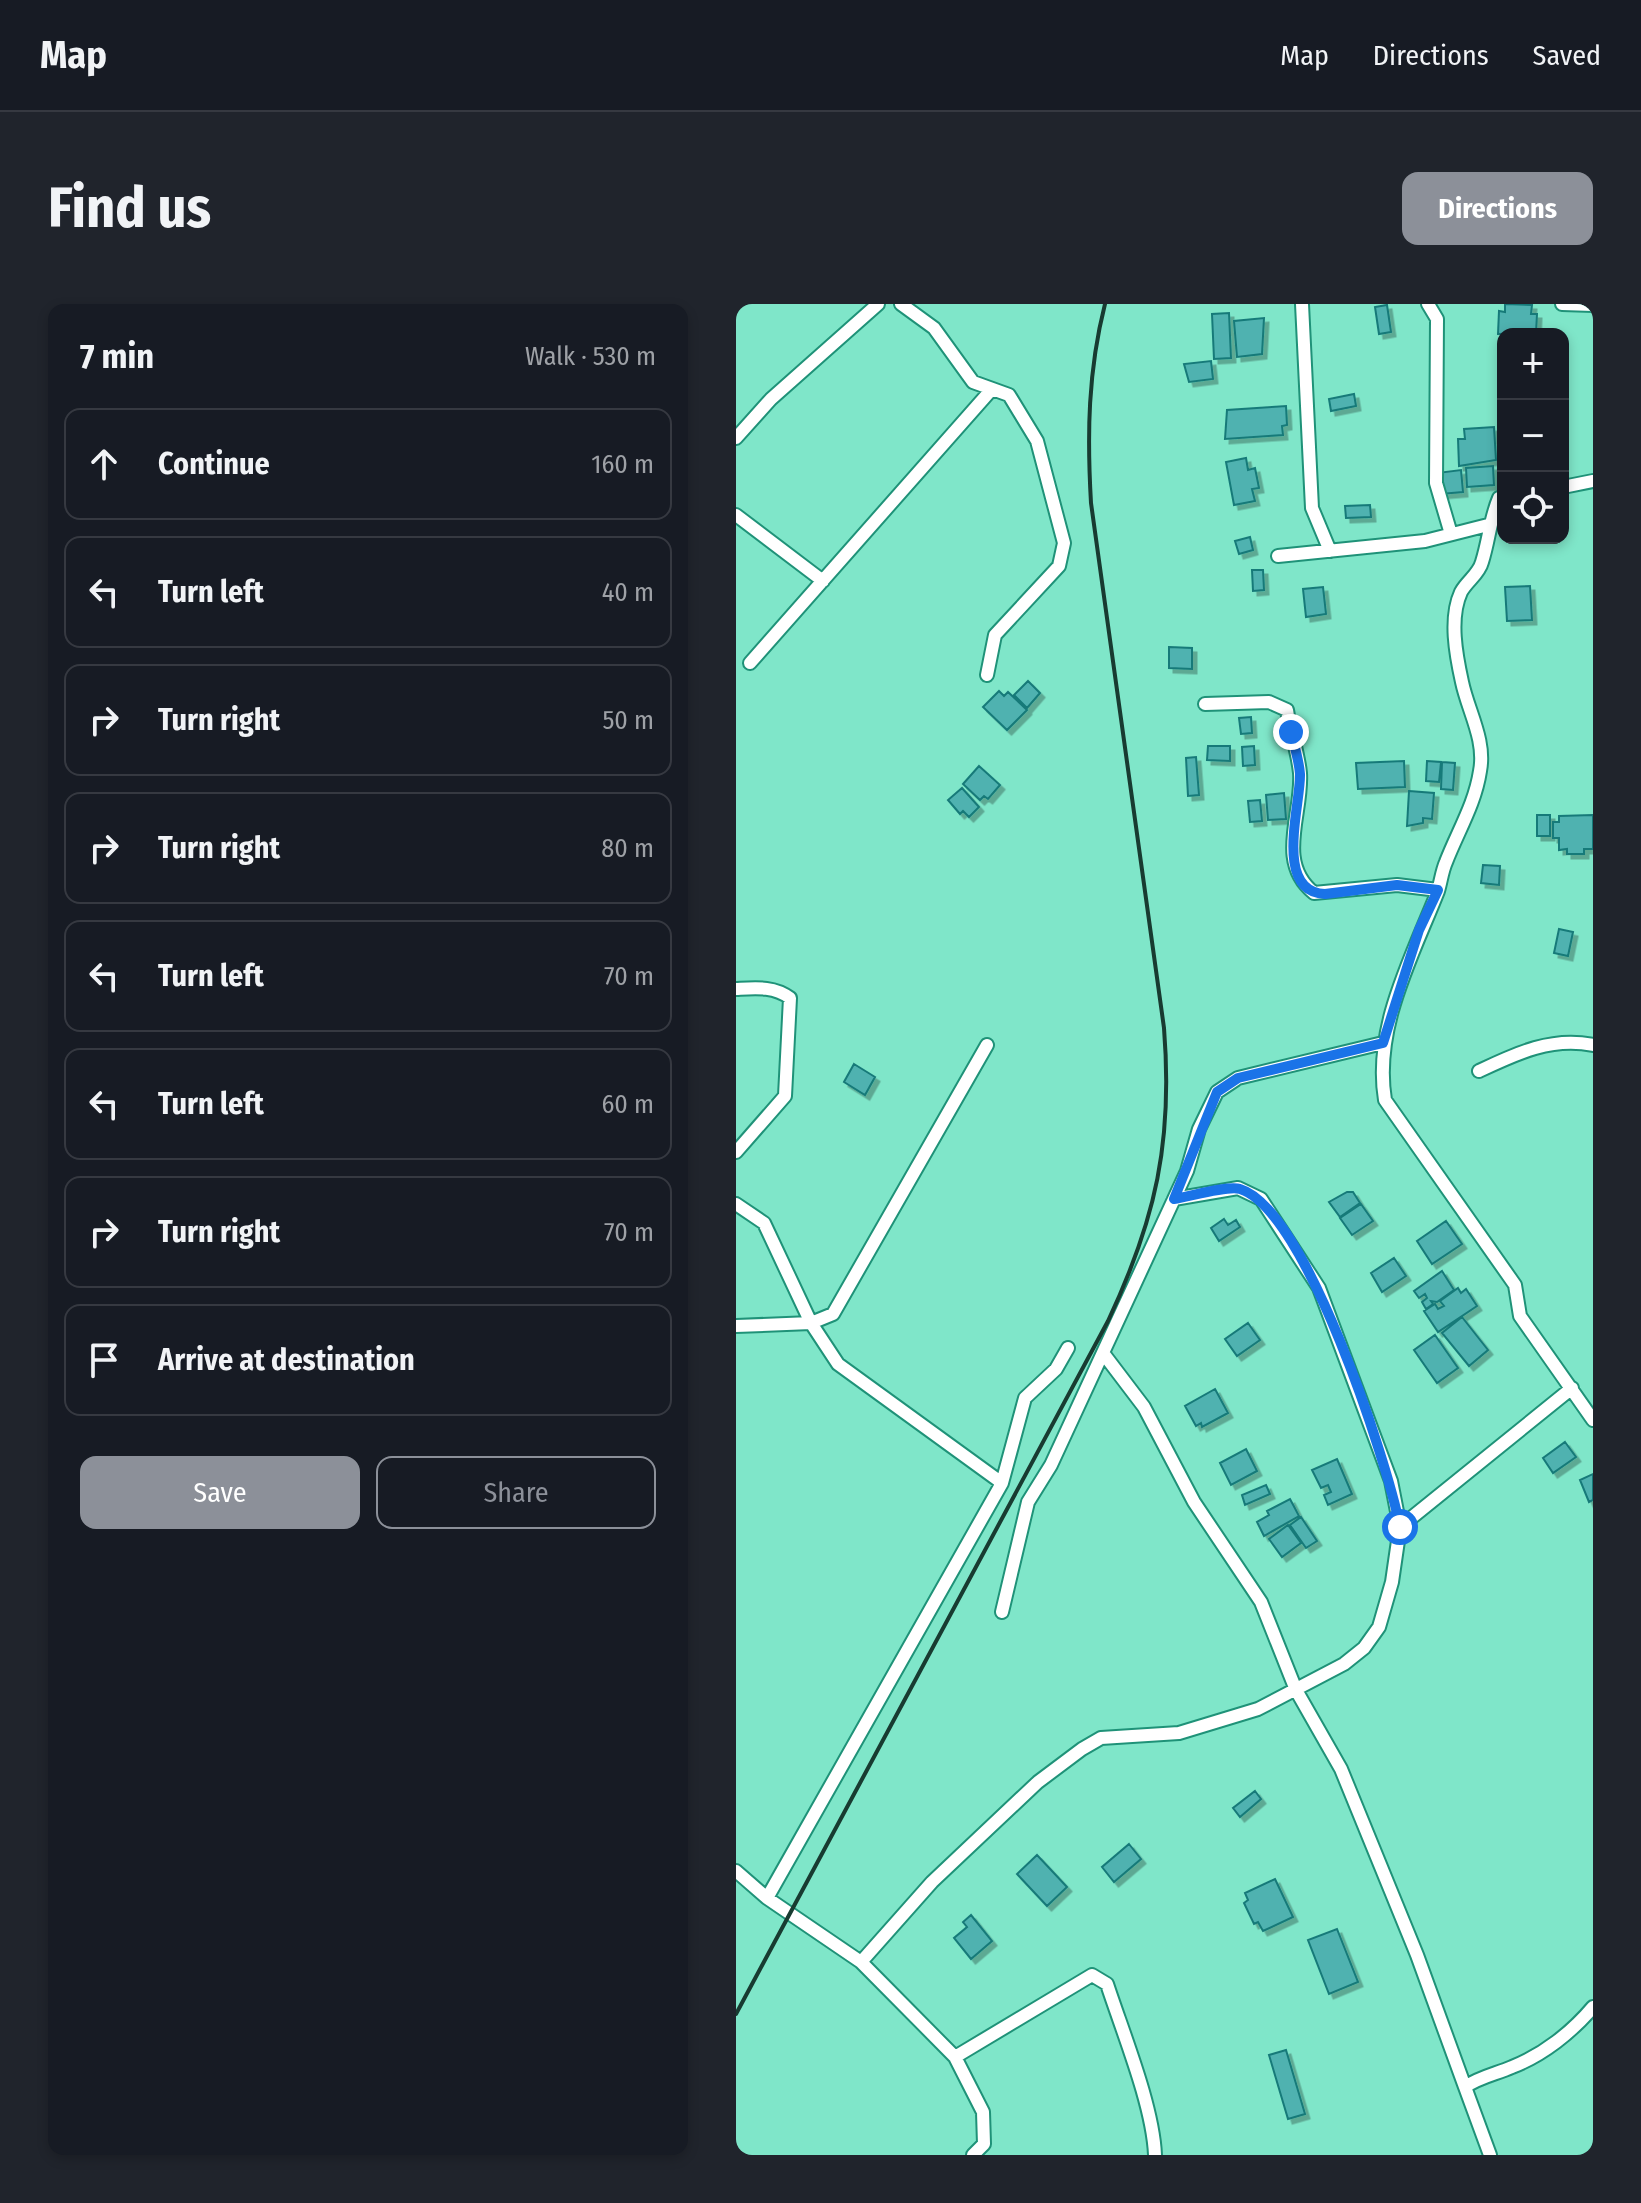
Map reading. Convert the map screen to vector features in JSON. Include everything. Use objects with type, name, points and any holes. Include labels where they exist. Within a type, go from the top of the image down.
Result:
[{"type":"street","points":[[736,438],[771,399],[878,304]]},
{"type":"street","points":[[901,304],[934,328],[973,382],[1009,395],[1037,441],[1064,543],[1059,566],[995,635],[987,675]]},
{"type":"street","points":[[1302,304],[1312,508],[1330,551]]},
{"type":"street","points":[[1428,304],[1437,319],[1436,483],[1451,534]]},
{"type":"street","points":[[1562,304],[1593,305]]},
{"type":"street","points":[[750,663],[992,389]]},
{"type":"street","points":[[1569,486],[1593,481]]},
{"type":"street","points":[[1497,503],[1488,525],[1481,566],[1462,591],[1455,612],[1462,684],[1477,731],[1481,769],[1463,830],[1446,861],[1438,890],[1419,930],[1383,1043],[1381,1072],[1385,1100],[1515,1285],[1520,1316],[1593,1420]]},
{"type":"street","points":[[736,515],[823,581]]},
{"type":"street","points":[[1278,556],[1425,541],[1488,525]]},
{"type":"street","points":[[1205,704],[1269,702],[1287,710],[1300,775],[1291,837],[1298,871],[1305,886],[1314,893],[1397,885],[1438,890]]},
{"type":"street","points":[[736,989],[762,987],[782,991],[790,998],[785,1096],[736,1152]]},
{"type":"street","points":[[1479,1071],[1528,1047],[1579,1042],[1593,1045]]},
{"type":"street","points":[[1002,1612],[1028,1502],[1051,1465],[1174,1199],[1217,1092],[1238,1078],[1383,1043]]},
{"type":"street","points":[[736,1326],[811,1323],[833,1314],[987,1045]]},
{"type":"street","points":[[861,1962],[932,1882],[1038,1782],[1082,1749],[1101,1738],[1179,1733],[1258,1709],[1344,1664],[1364,1648],[1379,1627],[1392,1582],[1400,1527],[1391,1481],[1319,1288],[1261,1199],[1238,1188],[1174,1199]]},
{"type":"street","points":[[736,1204],[764,1223],[811,1323],[838,1364],[1002,1483]]},
{"type":"street","points":[[767,1898],[1002,1483],[1025,1398],[1056,1369],[1068,1348]]},
{"type":"street","points":[[1103,1353],[1144,1407],[1194,1502],[1261,1602],[1296,1690],[1341,1769],[1422,1969],[1490,2155]]},
{"type":"street","points":[[1400,1527],[1572,1388]]},
{"type":"street","points":[[736,1871],[767,1898],[861,1962],[955,2057],[983,2112],[984,2144],[973,2155]]},
{"type":"street","points":[[955,2057],[1092,1975],[1101,1978],[1107,1984],[1125,2041],[1155,2140],[1155,2155]]},
{"type":"street","points":[[1465,2087],[1515,2066],[1549,2047],[1577,2026],[1593,2007]]},
{"type":"building","points":[[1505,304],[1532,305],[1531,314],[1537,314],[1536,328],[1498,328],[1499,311],[1505,312]]},
{"type":"building","points":[[1387,305],[1391,332],[1379,334],[1375,307]]},
{"type":"building","points":[[1229,313],[1231,358],[1214,359],[1212,314]]},
{"type":"building","points":[[1264,318],[1262,354],[1237,357],[1234,321]]},
{"type":"building","points":[[1211,361],[1213,379],[1189,382],[1184,364]]},
{"type":"building","points":[[1354,394],[1356,406],[1331,411],[1329,399]]},
{"type":"building","points":[[1286,406],[1287,425],[1282,426],[1283,435],[1225,439],[1227,410]]},
{"type":"building","points":[[1494,427],[1496,460],[1459,466],[1458,439],[1465,439],[1464,429]]},
{"type":"building","points":[[1246,458],[1248,470],[1255,468],[1259,488],[1252,489],[1255,501],[1234,505],[1226,462]]},
{"type":"building","points":[[1493,466],[1494,485],[1467,487],[1466,468]]},
{"type":"building","points":[[1461,470],[1463,492],[1440,494],[1437,473]]},
{"type":"building","points":[[1370,505],[1371,517],[1346,518],[1345,506]]},
{"type":"building","points":[[1250,537],[1253,550],[1239,554],[1235,541]]},
{"type":"building","points":[[1252,570],[1263,570],[1264,590],[1253,591]]},
{"type":"building","points":[[1530,586],[1532,620],[1507,621],[1505,587]]},
{"type":"building","points":[[1323,587],[1326,614],[1306,617],[1303,589]]},
{"type":"building","points":[[1169,647],[1192,648],[1192,669],[1169,668]]},
{"type":"building","points":[[1028,681],[1040,693],[1027,708],[1014,695]]},
{"type":"building","points":[[999,691],[1004,696],[1008,692],[1027,710],[1007,730],[983,707]]},
{"type":"building","points":[[1251,717],[1252,733],[1241,734],[1239,718]]},
{"type":"building","points":[[1208,746],[1230,746],[1230,761],[1207,760]]},
{"type":"building","points":[[1254,746],[1255,765],[1243,766],[1242,747]]},
{"type":"building","points":[[1196,757],[1199,795],[1188,796],[1186,758]]},
{"type":"building","points":[[1404,761],[1405,787],[1358,789],[1356,763]]},
{"type":"building","points":[[1427,761],[1441,762],[1439,782],[1426,781]]},
{"type":"building","points":[[1442,762],[1455,763],[1453,790],[1441,789]]},
{"type":"building","points":[[979,766],[1000,785],[988,799],[984,796],[980,800],[963,784]]},
{"type":"building","points":[[962,788],[979,807],[969,817],[963,811],[960,814],[948,800]]},
{"type":"building","points":[[1409,791],[1434,793],[1432,819],[1423,818],[1423,823],[1407,826]]},
{"type":"building","points":[[1284,793],[1286,819],[1268,820],[1266,795]]},
{"type":"building","points":[[1260,800],[1262,821],[1250,822],[1248,801]]},
{"type":"building","points":[[1537,815],[1550,815],[1550,836],[1537,836]]},
{"type":"building","points":[[1593,815],[1593,849],[1584,849],[1584,854],[1567,854],[1567,849],[1559,850],[1559,838],[1553,838],[1553,822],[1559,822],[1559,816]]},
{"type":"building","points":[[1483,865],[1500,866],[1499,885],[1481,883]]},
{"type":"building","points":[[1559,929],[1573,932],[1568,956],[1554,953]]},
{"type":"building","points":[[854,1064],[875,1077],[865,1095],[844,1082]]},
{"type":"building","points":[[1353,1192],[1360,1203],[1340,1217],[1329,1202]]},
{"type":"building","points":[[1361,1204],[1373,1221],[1352,1235],[1340,1218]]},
{"type":"building","points":[[1224,1219],[1228,1225],[1236,1220],[1240,1227],[1219,1241],[1211,1228]]},
{"type":"building","points":[[1446,1221],[1462,1244],[1432,1264],[1417,1241]]},
{"type":"building","points":[[1394,1258],[1406,1276],[1382,1292],[1371,1273]]},
{"type":"building","points":[[1442,1271],[1454,1290],[1437,1302],[1431,1301],[1433,1304],[1426,1309],[1422,1302],[1427,1298],[1425,1294],[1419,1298],[1414,1291]]},
{"type":"building","points":[[1458,1288],[1461,1293],[1466,1289],[1477,1306],[1438,1332],[1424,1311],[1435,1304],[1438,1309],[1444,1306],[1440,1301]]},
{"type":"building","points":[[1462,1317],[1488,1350],[1469,1366],[1442,1333]]},
{"type":"building","points":[[1248,1323],[1260,1340],[1237,1356],[1225,1339]]},
{"type":"building","points":[[1435,1335],[1458,1368],[1437,1383],[1414,1350]]},
{"type":"building","points":[[1215,1389],[1228,1413],[1202,1427],[1201,1423],[1196,1426],[1185,1406]]},
{"type":"building","points":[[1565,1442],[1576,1457],[1553,1473],[1543,1458]]},
{"type":"building","points":[[1246,1449],[1257,1471],[1231,1485],[1220,1463]]},
{"type":"building","points":[[1337,1459],[1352,1494],[1328,1505],[1324,1495],[1331,1492],[1328,1485],[1321,1488],[1312,1470]]},
{"type":"building","points":[[1593,1474],[1593,1500],[1589,1502],[1580,1480]]},
{"type":"building","points":[[1266,1485],[1270,1494],[1245,1505],[1242,1495]]},
{"type":"building","points":[[1290,1499],[1299,1516],[1264,1536],[1257,1522],[1269,1515],[1267,1511]]},
{"type":"building","points":[[1301,1517],[1317,1541],[1306,1548],[1290,1525]]},
{"type":"building","points":[[1288,1525],[1301,1543],[1282,1557],[1269,1539]]},
{"type":"building","points":[[1255,1791],[1261,1799],[1240,1817],[1233,1808]]},
{"type":"building","points":[[1129,1844],[1141,1859],[1114,1882],[1102,1867]]},
{"type":"building","points":[[1037,1855],[1067,1887],[1047,1906],[1017,1874]]},
{"type":"building","points":[[1275,1879],[1293,1917],[1263,1931],[1258,1922],[1254,1924],[1244,1903],[1248,1900],[1245,1893]]},
{"type":"building","points":[[971,1915],[992,1941],[971,1959],[954,1938],[967,1927],[963,1922]]},
{"type":"building","points":[[1337,1929],[1358,1982],[1329,1994],[1308,1940]]},
{"type":"building","points":[[1286,2050],[1305,2114],[1288,2119],[1269,2055]]},
{"type":"railway","points":[[736,2014],[1108,1321],[1138,1248],[1157,1179],[1166,1107],[1164,1028],[1091,503],[1090,403],[1105,304]]},
{"type":"route","points":[[1291,732],[1300,775],[1291,837],[1298,871],[1305,886],[1314,893],[1325,894],[1397,885],[1438,890],[1419,930],[1383,1043],[1238,1078],[1217,1092],[1199,1129],[1187,1171],[1174,1199],[1238,1188],[1261,1199],[1319,1288],[1391,1481],[1400,1527]]}]
